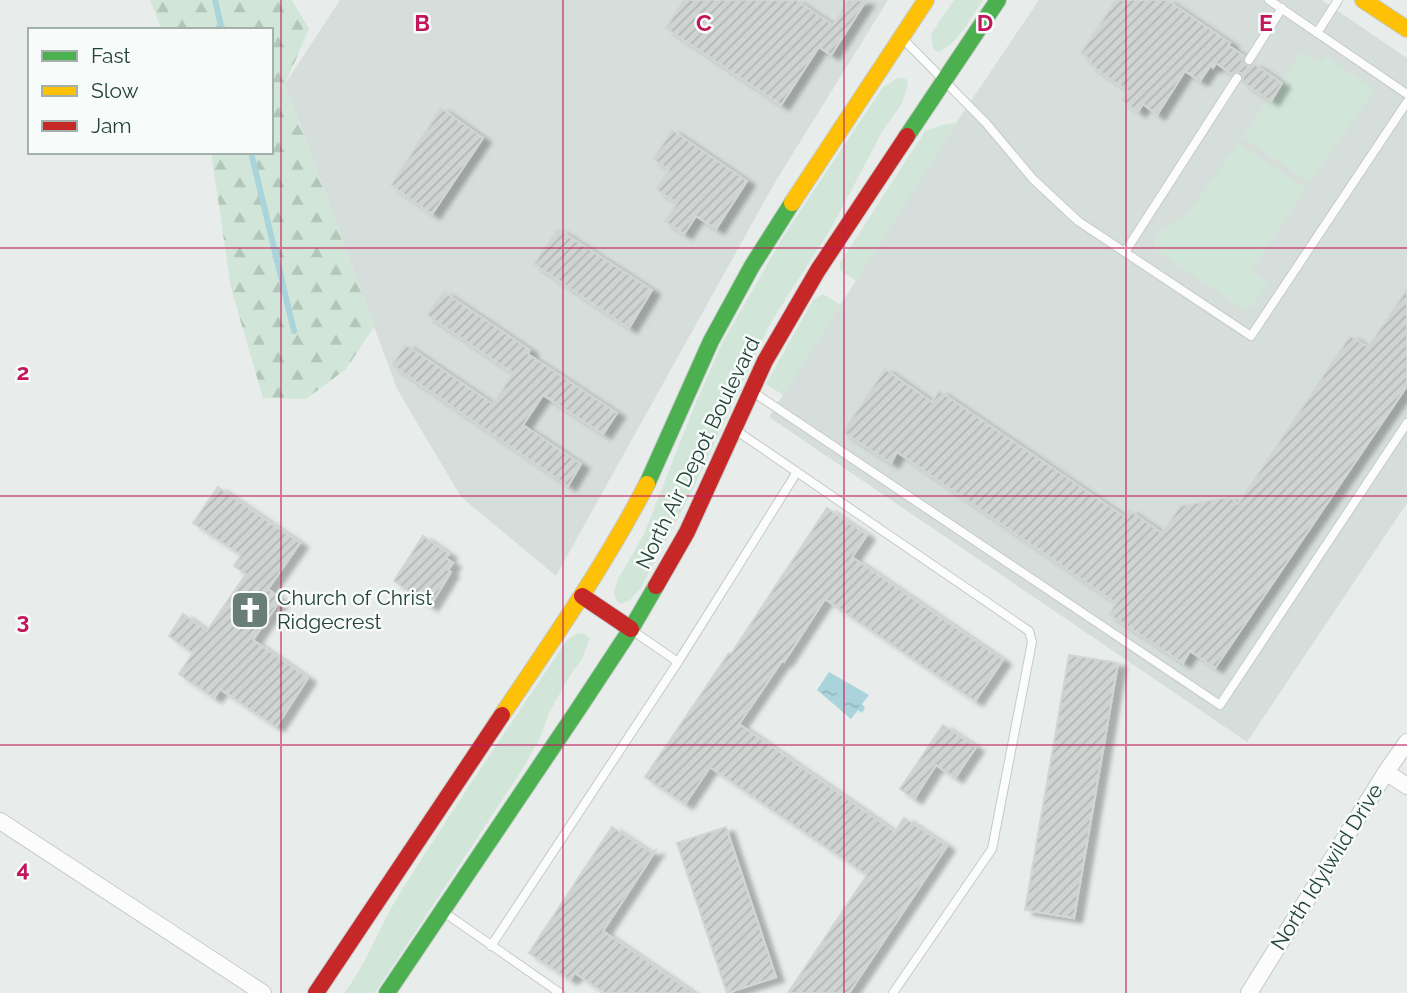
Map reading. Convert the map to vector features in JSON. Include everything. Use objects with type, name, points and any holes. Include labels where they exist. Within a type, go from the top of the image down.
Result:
[{"type":"main road","name":"North Air Depot Boulevard","points":[[316,993],[612,548],[646,485],[711,341],[746,276],[784,213],[926,0]]},
{"type":"main road","name":"North Air Depot Boulevard","points":[[387,993],[631,629],[687,532],[765,361],[818,270],[999,0]]},
{"type":"main road","points":[[1363,0],[1407,29]]},
{"type":"main road","points":[[582,596],[631,629]]},
{"type":"street","name":"North Idylwild Drive","points":[[1249,993],[1407,742]]},
{"type":"street","points":[[1386,772],[1407,786]]},
{"type":"street","points":[[0,821],[262,993]]},
{"type":"lane","points":[[1269,0],[1407,94]]},
{"type":"lane","points":[[1317,33],[1338,0]]},
{"type":"lane","points":[[1249,60],[1282,8]]},
{"type":"lane","points":[[902,37],[986,123],[1033,179],[1078,221],[1251,336],[1407,103]]},
{"type":"lane","points":[[1125,252],[1237,78]]},
{"type":"lane","points":[[751,390],[1220,705],[1407,423]]},
{"type":"lane","points":[[734,430],[1029,631],[1032,642],[992,849],[893,993]]},
{"type":"lane","points":[[491,946],[678,662],[797,472]]},
{"type":"lane","points":[[631,629],[678,662]]},
{"type":"lane","points":[[442,911],[560,993]]},
{"type":"shaded area","points":[[340,0],[888,0],[774,184],[556,576],[461,497],[397,389],[285,84]]},
{"type":"shaded area","points":[[1039,0],[1322,0],[1407,58],[1407,503],[1247,742],[769,417],[956,123]]},
{"type":"green space","points":[[150,0],[292,0],[309,29],[285,84],[374,327],[346,369],[306,399],[263,398],[231,288],[211,154],[273,154],[273,28],[161,28]]},
{"type":"green space","points":[[954,0],[983,0],[958,37],[938,52],[933,48],[931,34]]},
{"type":"green space","points":[[1301,52],[1319,64],[1325,56],[1375,89],[1310,183],[1243,137],[1268,99],[1271,101],[1282,83],[1280,82]]},
{"type":"green space","points":[[898,78],[906,79],[908,85],[902,103],[882,132],[832,227],[771,322],[692,491],[641,588],[630,600],[621,604],[616,600],[614,592],[618,579],[644,534],[721,345],[784,235],[883,87]]},
{"type":"green space","points":[[956,123],[856,281],[840,270],[840,263],[925,131]]},
{"type":"green space","points":[[1238,143],[1306,189],[1251,271],[1268,284],[1254,304],[1245,310],[1154,246],[1160,232],[1187,215]]},
{"type":"green space","points":[[823,294],[841,305],[783,395],[766,384],[813,300]]},
{"type":"green space","points":[[578,633],[590,638],[581,661],[551,709],[539,740],[522,770],[375,993],[344,993],[362,966],[397,897],[429,847],[567,640]]},
{"type":"water","points":[[829,672],[869,695],[862,704],[865,708],[862,713],[858,710],[851,719],[817,690]]},
{"type":"building","points":[[684,0],[796,0],[833,25],[849,0],[866,1],[831,55],[819,47],[781,105],[666,28]]},
{"type":"building","points":[[1116,0],[1167,0],[1230,43],[1228,45],[1244,56],[1242,60],[1245,65],[1254,64],[1282,83],[1271,101],[1242,82],[1241,73],[1232,74],[1216,63],[1213,68],[1211,65],[1200,81],[1185,71],[1157,115],[1143,104],[1138,112],[1122,100],[1128,91],[1090,65],[1092,61],[1081,53]]},
{"type":"building","points":[[441,108],[483,138],[432,214],[391,185]]},
{"type":"building","points":[[672,130],[747,181],[716,229],[696,216],[684,234],[665,221],[677,203],[656,189],[669,170],[653,159]]},
{"type":"building","points":[[558,229],[652,290],[629,328],[534,264]]},
{"type":"building","points":[[1407,289],[1407,386],[1215,668],[1190,651],[1183,663],[1109,614],[1116,603],[897,452],[891,463],[843,432],[885,369],[932,402],[939,391],[1125,517],[1129,510],[1162,533],[1180,506],[1230,497],[1238,504],[1350,336],[1368,347]]},
{"type":"building","points":[[444,292],[530,350],[528,354],[617,413],[603,434],[543,395],[523,425],[581,464],[568,486],[392,365],[406,345],[493,404],[513,373],[427,315]]},
{"type":"building","name":"Church of Christ Ridgecrest","points":[[218,487],[300,543],[268,589],[281,599],[253,640],[308,678],[276,727],[220,689],[214,698],[179,674],[193,653],[169,636],[183,614],[207,631],[246,574],[234,566],[241,555],[193,523]]},
{"type":"building","points":[[827,508],[867,535],[852,557],[1003,660],[975,701],[825,599],[739,724],[895,832],[904,818],[947,846],[849,993],[788,993],[867,875],[710,767],[685,804],[645,777],[729,653],[731,654]]},
{"type":"building","points":[[423,536],[449,554],[446,558],[453,563],[448,570],[451,572],[430,606],[394,581]]},
{"type":"building","points":[[1069,655],[1118,663],[1074,918],[1025,910]]},
{"type":"building","points":[[943,725],[976,747],[955,778],[936,765],[914,799],[900,789]]},
{"type":"building","points":[[612,827],[650,852],[656,850],[603,931],[693,993],[605,993],[575,973],[570,980],[529,953]]},
{"type":"building","points":[[726,827],[776,977],[727,993],[677,843]]},
{"type":"waterway","points":[[215,0],[222,28]]},
{"type":"waterway","points":[[251,154],[294,331]]},
{"type":"traffic: fast","points":[[907,136],[998,0]]},
{"type":"traffic: fast","points":[[647,484],[711,341],[752,266],[792,203]]},
{"type":"traffic: fast","points":[[387,993],[577,711],[656,586]]},
{"type":"traffic: slow","points":[[792,203],[926,0]]},
{"type":"traffic: slow","points":[[1363,0],[1407,29]]},
{"type":"traffic: slow","points":[[502,715],[596,573],[647,484]]},
{"type":"traffic: jam","points":[[656,586],[687,532],[765,361],[818,270],[907,136]]},
{"type":"traffic: jam","points":[[582,596],[631,629]]},
{"type":"traffic: jam","points":[[316,993],[502,715]]},
{"type":"place","name":"Church of Christ Ridgecrest","points":[[250,610]]}]
